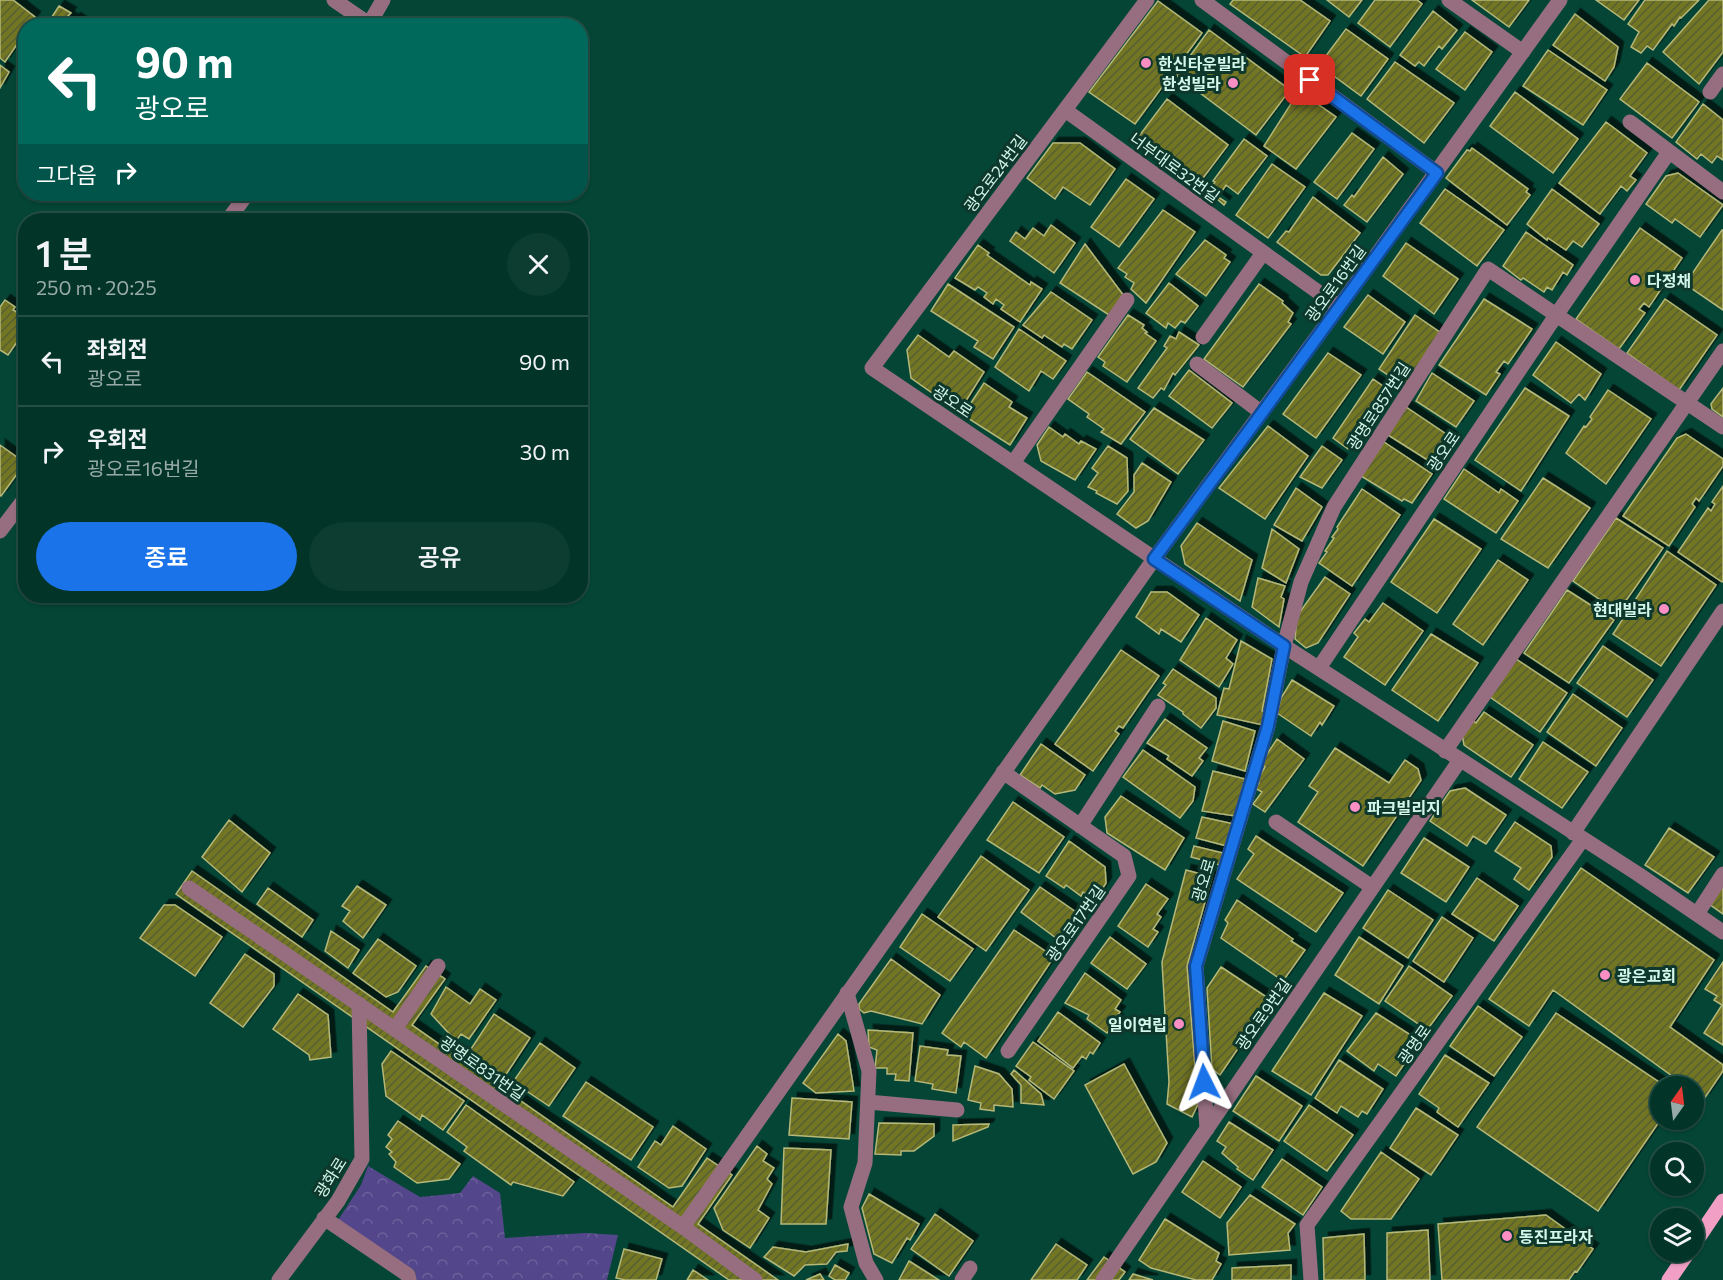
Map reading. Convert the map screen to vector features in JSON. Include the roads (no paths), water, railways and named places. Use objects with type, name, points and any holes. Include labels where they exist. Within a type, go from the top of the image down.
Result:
[{"type":"main road","points":[[1704,1229],[1723,1201]]},
{"type":"main road","points":[[1669,1280],[1681,1262]]},
{"type":"street","points":[[334,0],[358,18]]},
{"type":"street","points":[[372,18],[383,0]]},
{"type":"street","name":"광오로24번길","points":[[872,368],[1147,0]]},
{"type":"street","points":[[1202,0],[1437,173]]},
{"type":"street","points":[[1449,0],[1522,52]]},
{"type":"street","name":"광오로16번길","points":[[1154,559],[1437,173],[1560,0]]},
{"type":"street","points":[[1710,92],[1723,74]]},
{"type":"street","name":"너부대로32번길","points":[[1065,110],[1339,307]]},
{"type":"street","points":[[1630,122],[1723,192]]},
{"type":"street","points":[[1557,314],[1669,152]]},
{"type":"street","points":[[1203,337],[1263,253]]},
{"type":"street","name":"광명로857번길","points":[[1284,646],[1301,582],[1334,507],[1488,269],[1723,427]]},
{"type":"street","points":[[1014,463],[1127,300]]},
{"type":"street","name":"광오로","points":[[1320,668],[1557,314]]},
{"type":"street","points":[[1445,751],[1723,351]]},
{"type":"street","points":[[1197,364],[1262,413]]},
{"type":"street","name":"광오로","points":[[872,368],[1284,646],[1723,932]]},
{"type":"street","points":[[0,531],[18,507]]},
{"type":"street","points":[[683,1227],[1154,559]]},
{"type":"street","points":[[1578,836],[1723,611]]},
{"type":"street","name":"광오로","points":[[1206,1128],[1196,966],[1268,726],[1284,646]]},
{"type":"street","points":[[1080,826],[1158,706]]},
{"type":"street","name":"광오로9번길","points":[[1102,1280],[1460,760]]},
{"type":"street","name":"광오로17번길","points":[[1003,772],[1124,856],[1129,876],[1008,1051]]},
{"type":"street","points":[[1276,822],[1372,887]]},
{"type":"street","name":"광명로","points":[[1311,1280],[1307,1225],[1578,836]]},
{"type":"street","points":[[1697,914],[1723,874]]},
{"type":"street","name":"광명로831번길","points":[[189,888],[683,1227],[755,1280]]},
{"type":"street","points":[[396,1029],[438,966]]},
{"type":"street","points":[[847,993],[869,1071],[865,1163],[851,1207],[866,1263],[876,1280]]},
{"type":"street","name":"광화로","points":[[279,1280],[338,1201],[362,1159],[359,1004]]},
{"type":"street","points":[[868,1102],[957,1110]]},
{"type":"street","points":[[324,1218],[408,1275],[409,1280]]},
{"type":"place","name":"한신타운빌라","points":[[1146,63]]},
{"type":"place","name":"한성빌라","points":[[1233,83]]},
{"type":"place","name":"다정채","points":[[1635,280]]},
{"type":"place","name":"현대빌라","points":[[1664,609]]},
{"type":"place","name":"파크빌리지","points":[[1355,807]]},
{"type":"place","name":"광은교회","points":[[1605,975]]},
{"type":"place","name":"일이연립","points":[[1179,1024]]},
{"type":"place","name":"동진프라자","points":[[1507,1236]]}]
